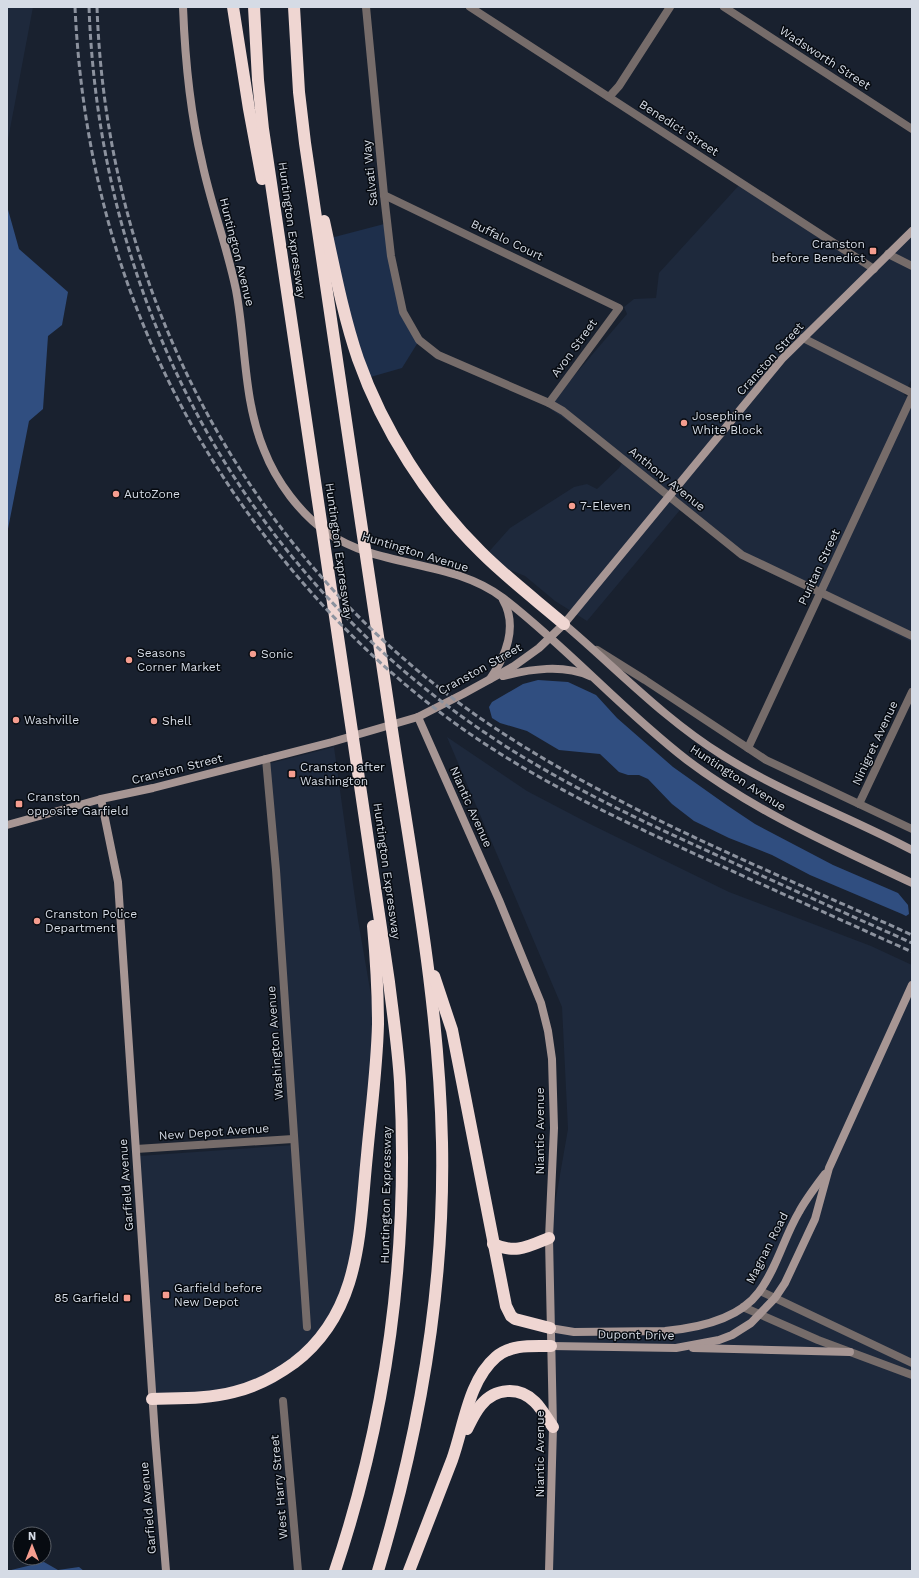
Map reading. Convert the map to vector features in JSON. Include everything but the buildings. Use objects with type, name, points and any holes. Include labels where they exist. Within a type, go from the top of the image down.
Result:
[{"type":"highway","points":[[233,7],[253,132],[292,325]]},
{"type":"highway","name":"Huntington Expressway","points":[[254,7],[258,80],[263,129],[368,835],[390,989],[400,1080],[402,1130],[400,1229],[397,1278],[385,1377],[364,1474],[335,1571]]},
{"type":"highway","name":"Huntington Expressway","points":[[294,7],[295,43],[305,143],[396,760],[426,951],[436,1038],[440,1092],[442,1191],[440,1240],[430,1339],[423,1388],[402,1485],[378,1571]]},
{"type":"highway","points":[[295,43],[298,7]]},
{"type":"highway","points":[[305,143],[352,338],[366,379],[385,420],[424,483],[462,532],[502,571],[564,624]]},
{"type":"highway","points":[[152,1399],[223,1394],[249,1388],[276,1375],[299,1358],[320,1338],[336,1314],[348,1290],[358,1249],[378,1025],[376,964],[368,835]]},
{"type":"highway","points":[[426,951],[452,1030],[493,1244],[508,1312],[519,1321],[550,1328]]},
{"type":"highway","points":[[493,1244],[507,1250],[519,1249],[549,1238]]},
{"type":"highway","points":[[409,1571],[452,1458],[473,1394],[487,1366],[501,1353],[513,1348],[551,1346]]},
{"type":"highway","points":[[452,1458],[477,1411],[485,1400],[500,1392],[517,1391],[526,1395],[540,1407],[553,1427]]},
{"type":"main road","name":"Huntington Avenue","points":[[182,7],[189,83],[199,151],[235,285],[242,325],[247,383],[254,419],[262,446],[276,475],[304,511],[323,530],[337,539],[370,552],[452,574],[478,584],[502,597],[551,638],[594,679],[680,754],[728,788],[789,825],[912,883]]},
{"type":"main road","name":"Cranston Street","points":[[7,825],[101,799],[153,788],[332,742],[418,717],[489,680],[523,660],[551,638],[564,624],[782,359],[912,231]]},
{"type":"main road","points":[[489,680],[502,658],[510,634],[508,612],[502,597]]},
{"type":"main road","name":"Huntington Avenue","points":[[564,624],[592,647],[669,717],[722,755],[754,774],[856,821],[912,850]]},
{"type":"main road","points":[[489,680],[524,672],[555,669],[575,671],[594,679]]},
{"type":"main road","name":"Niantic Avenue","points":[[418,717],[502,907],[541,1003],[548,1031],[552,1059],[554,1128],[549,1238],[553,1427],[549,1571]]},
{"type":"main road","name":"Garfield Avenue","points":[[101,799],[118,882],[152,1399],[166,1571]]},
{"type":"main road","name":"Magnan Road","points":[[775,1298],[785,1282],[814,1219],[829,1168],[912,985]]},
{"type":"main road","name":"Magnan Road","points":[[666,1331],[678,1330],[721,1319],[743,1307],[760,1291],[799,1212],[829,1168]]},
{"type":"main road","name":"Dupont Drive","points":[[551,1346],[676,1348],[718,1340],[743,1330],[775,1298]]},
{"type":"main road","name":"Dupont Drive","points":[[550,1328],[574,1332],[666,1331]]},
{"type":"main road","points":[[676,1348],[850,1352]]},
{"type":"street","name":"Salvati Way","points":[[366,7],[384,195],[392,256],[403,312],[414,333]]},
{"type":"street","name":"Benedict Street","points":[[470,7],[874,269]]},
{"type":"street","points":[[609,97],[619,86],[670,7]]},
{"type":"street","name":"Wadsworth Street","points":[[724,7],[912,129]]},
{"type":"street","name":"Buffalo Court","points":[[384,195],[619,308]]},
{"type":"street","points":[[888,254],[912,266]]},
{"type":"street","name":"Avon Street","points":[[549,403],[619,308]]},
{"type":"street","name":"Anthony Avenue","points":[[414,333],[419,340],[438,355],[549,403],[563,411],[742,554],[912,636]]},
{"type":"street","points":[[803,338],[912,393]]},
{"type":"street","name":"Puritan Street","points":[[748,748],[912,396]]},
{"type":"street","name":"Huntington Avenue","points":[[592,647],[748,748],[786,770],[912,829]]},
{"type":"street","name":"Ninigret Avenue","points":[[859,804],[912,692]]},
{"type":"street","name":"Washington Avenue","points":[[266,759],[276,878],[307,1326]]},
{"type":"street","name":"New Depot Avenue","points":[[136,1150],[294,1139]]},
{"type":"street","points":[[760,1291],[912,1363]]},
{"type":"street","points":[[743,1307],[850,1352],[912,1375]]},
{"type":"street","name":"West Harry Street","points":[[283,1401],[298,1571]]},
{"type":"shaded area","points":[[7,7],[33,7],[7,145]]},
{"type":"shaded area","points":[[742,182],[874,267],[912,230],[912,378],[904,395],[912,399],[912,642],[742,559],[680,510],[587,621],[555,601],[525,576],[486,560],[485,556],[510,528],[574,487],[587,484],[597,489],[619,468],[622,463],[582,431],[549,408],[549,405],[627,314],[624,307],[634,299],[656,298],[659,273]]},
{"type":"shaded area","points":[[7,206],[19,249],[68,292],[62,325],[48,336],[43,409],[29,421],[7,534]]},
{"type":"shaded area","points":[[388,223],[403,311],[420,339],[402,368],[367,378],[323,240]]},
{"type":"shaded area","points":[[538,680],[568,682],[596,695],[617,718],[673,767],[728,806],[755,824],[833,865],[898,893],[908,905],[909,914],[906,916],[810,875],[772,855],[729,838],[694,821],[672,804],[648,779],[639,775],[628,775],[619,772],[600,754],[559,750],[527,731],[500,723],[492,718],[489,707],[492,702],[523,684]]},
{"type":"shaded area","points":[[447,737],[527,791],[590,824],[729,892],[871,946],[912,965],[912,1571],[550,1571],[549,1238],[568,1129],[562,1007]]},
{"type":"shaded area","points":[[334,747],[358,920],[379,1041],[345,1306],[272,1385],[218,1402],[173,1399],[155,1393],[139,1156],[294,1145],[266,766],[256,767]]},
{"type":"shaded area","points":[[28,1566],[51,1566],[58,1570],[79,1567],[84,1571],[7,1571]]},
{"type":"railway","points":[[75,7],[82,88],[95,166],[114,241],[139,314],[171,385],[208,454],[253,520],[322,605],[364,647],[408,687],[479,740],[534,774],[620,819],[912,952]]},
{"type":"railway","points":[[89,7],[99,119],[122,226],[157,329],[204,427],[262,518],[331,602],[411,677],[502,744],[552,774],[657,828],[912,943]]},
{"type":"railway","points":[[97,7],[107,117],[130,223],[165,326],[212,422],[270,513],[339,596],[418,671],[507,736],[555,765],[604,793],[706,843],[912,935]]},
{"type":"place","name":"Cranston before Benedict","points":[[873,251]]},
{"type":"place","name":"Josephine White Block","points":[[684,423]]},
{"type":"place","name":"AutoZone","points":[[116,494]]},
{"type":"place","name":"7-Eleven","points":[[572,506]]},
{"type":"place","name":"Sonic","points":[[253,654]]},
{"type":"place","name":"Seasons Corner Market","points":[[129,660]]},
{"type":"place","name":"Washville","points":[[16,720]]},
{"type":"place","name":"Shell","points":[[154,721]]},
{"type":"place","name":"Cranston after Washington","points":[[292,774]]},
{"type":"place","name":"Cranston opposite Garfield","points":[[19,804]]},
{"type":"place","name":"Cranston Police Department","points":[[37,921]]},
{"type":"place","name":"Garfield before New Depot","points":[[166,1295]]},
{"type":"place","name":"85 Garfield","points":[[127,1298]]}]
